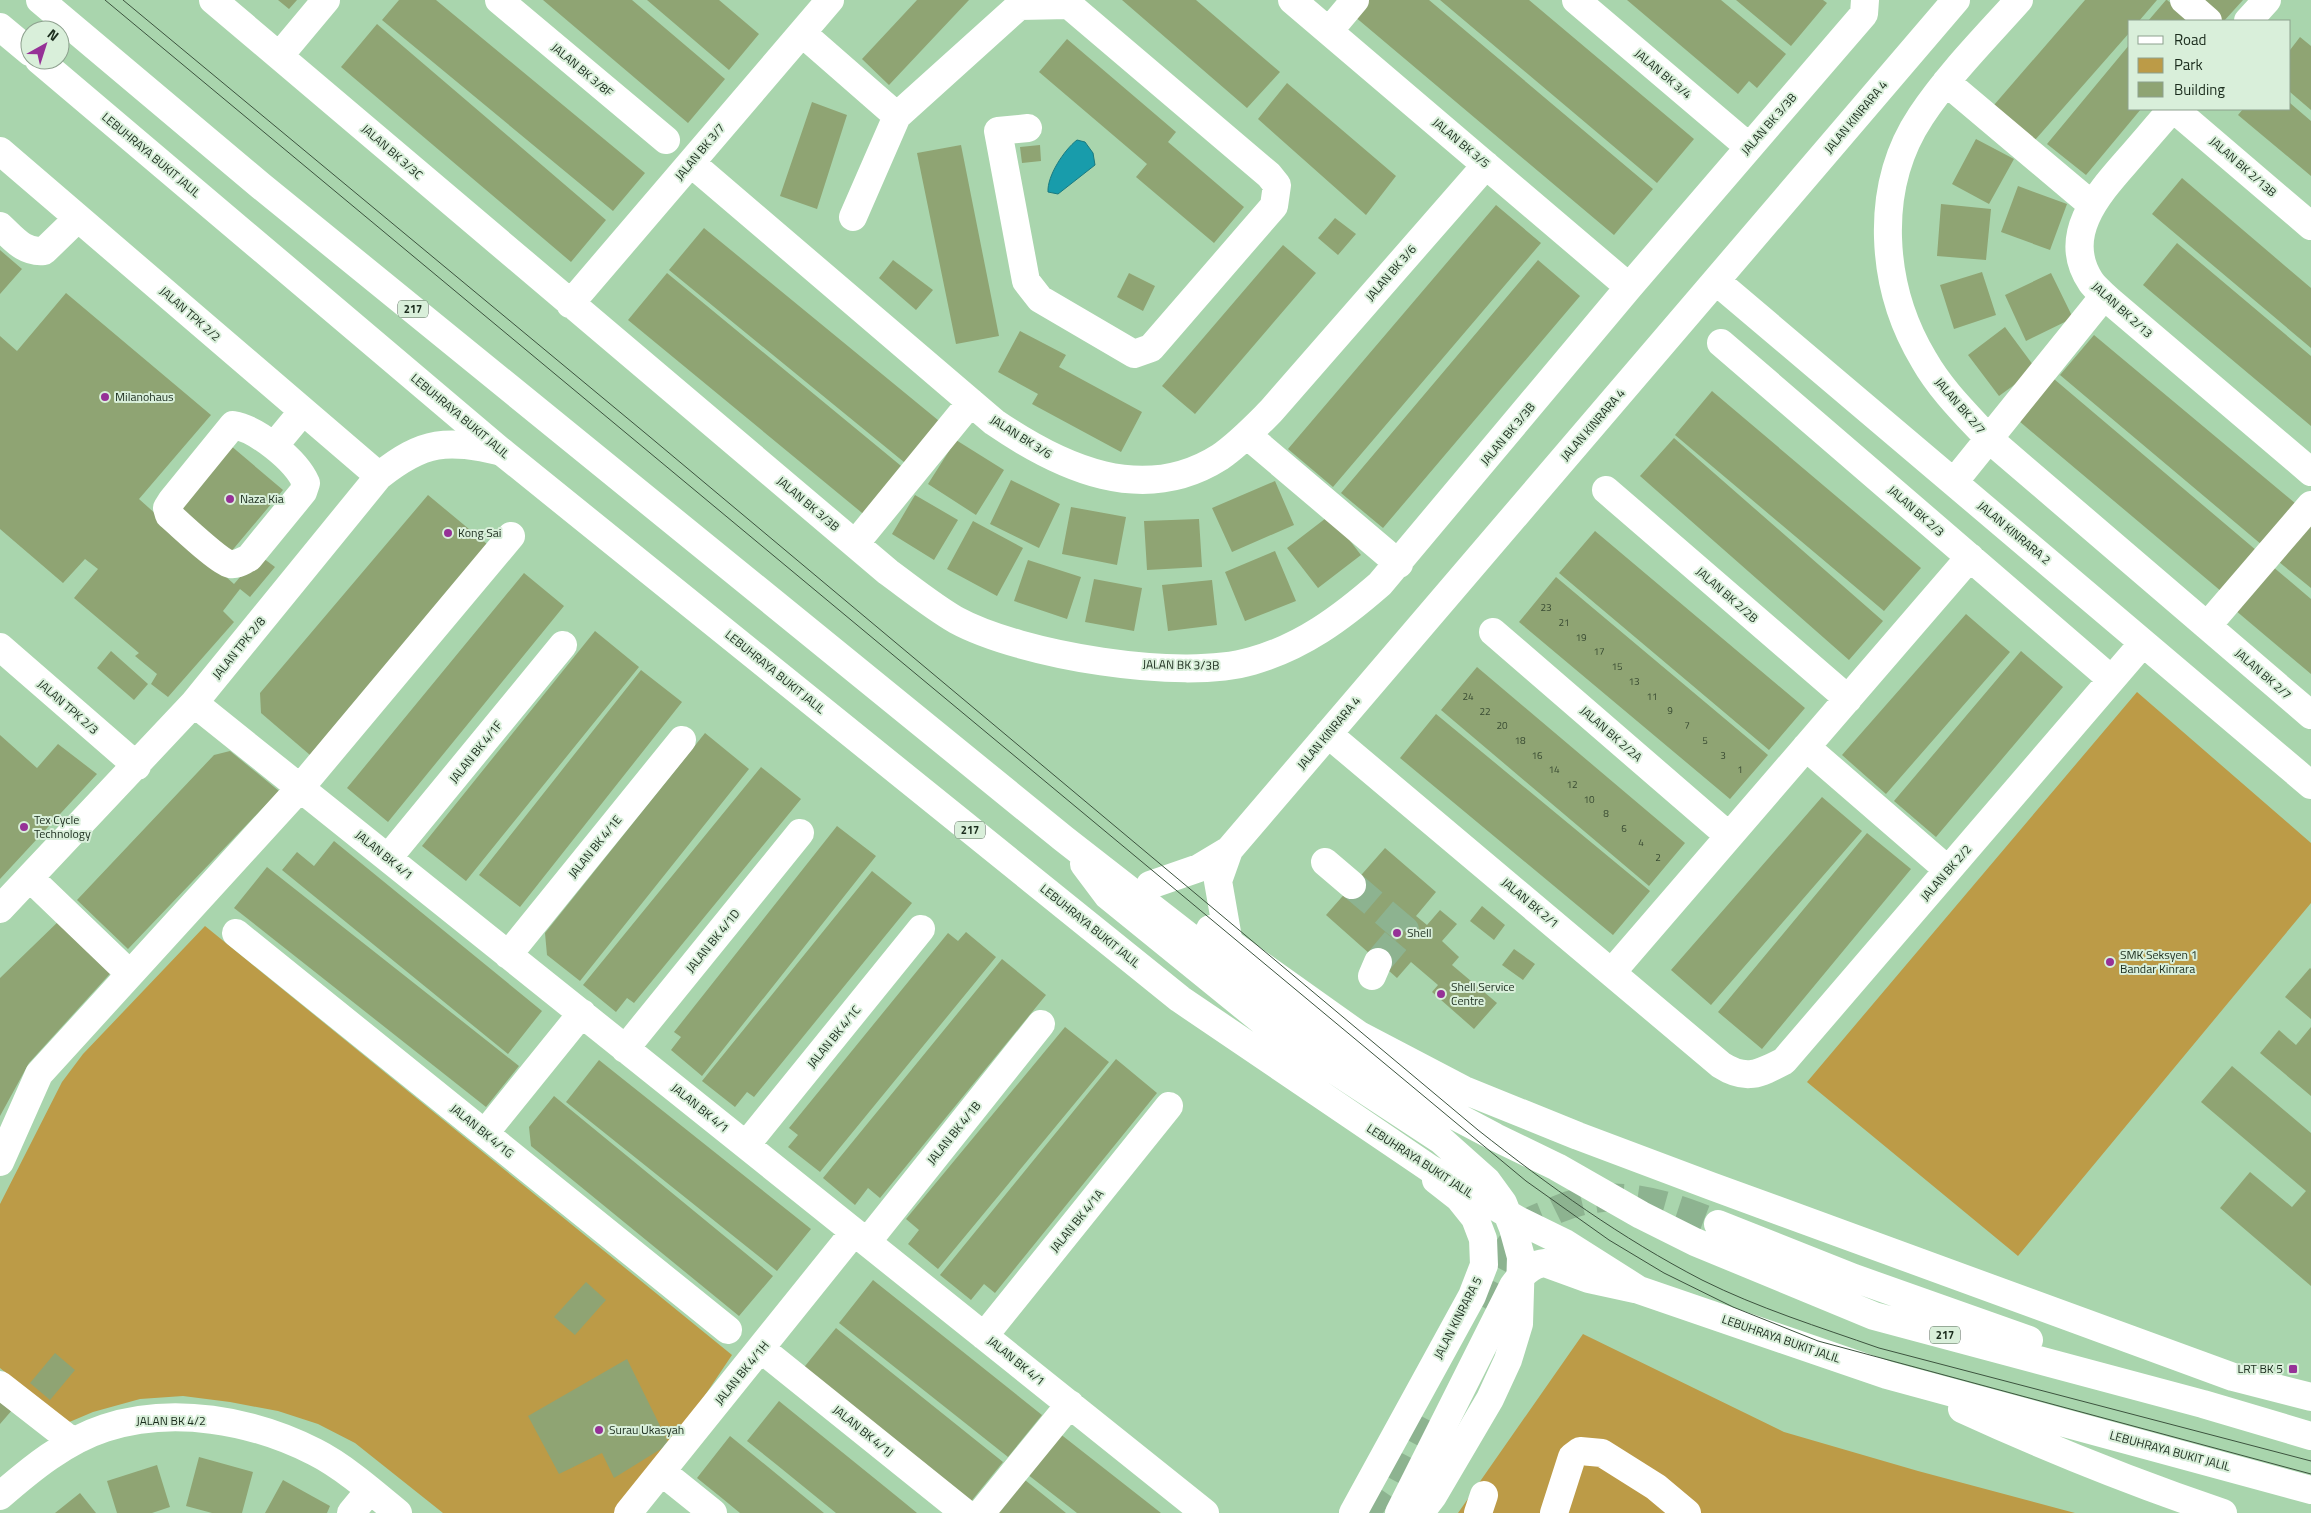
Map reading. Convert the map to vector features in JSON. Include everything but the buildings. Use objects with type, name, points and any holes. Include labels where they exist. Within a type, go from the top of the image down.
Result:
[{"type":"main road","name":"217","points":[[40,0],[261,186],[1064,838],[1273,1002],[1390,1081],[1495,1137],[1557,1167],[1641,1215],[1695,1242],[1874,1316],[2203,1404],[2311,1436]]},
{"type":"main road","name":"JALAN BK 3/3C","points":[[213,0],[570,304]]},
{"type":"main road","points":[[280,56],[326,0]]},
{"type":"main road","name":"JALAN BK 3/8F","points":[[499,0],[666,140]]},
{"type":"main road","name":"JALAN BK 3/7","points":[[570,304],[830,0]]},
{"type":"main road","name":"JALAN BK 3/5","points":[[1292,0],[1629,287]]},
{"type":"main road","points":[[1328,31],[1355,0]]},
{"type":"main road","name":"JALAN BK 3/4","points":[[1576,0],[1749,147]]},
{"type":"main road","name":"JALAN KINRARA 4","points":[[1150,885],[1198,868],[1229,850],[1956,0]]},
{"type":"main road","name":"JALAN BK 2/7","points":[[2019,0],[1946,82],[1920,117],[1901,153],[1890,191],[1887,225],[1891,262],[1898,298],[1908,329],[1924,361],[1942,387],[1989,439],[2311,715]]},
{"type":"main road","points":[[2184,0],[2207,20]]},
{"type":"main road","points":[[2249,20],[2267,0]]},
{"type":"main road","points":[[853,217],[897,116],[1019,6],[1069,4],[1268,175],[1277,185],[1274,206],[1151,348],[1134,354],[1040,299],[1026,281],[998,132],[1028,128]]},
{"type":"main road","name":"JALAN BK 3/3B","points":[[570,304],[888,572],[957,620],[1040,650],[1077,658],[1167,667],[1210,668],[1250,662],[1289,648],[1320,631],[1350,610],[1380,584],[1399,564],[1864,7]]},
{"type":"main road","points":[[0,27],[20,45]]},
{"type":"main road","points":[[802,33],[897,116]]},
{"type":"main road","points":[[0,47],[20,52]]},
{"type":"main road","name":"LEBUHRAYA BUKIT JALIL","points":[[51,70],[502,452],[1180,1000],[1467,1192],[1518,1220],[1565,1242],[1639,1290],[1887,1375],[2311,1490]]},
{"type":"main road","points":[[1946,82],[2092,205]]},
{"type":"main road","name":"JALAN BK 2/13","points":[[2172,110],[2096,196],[2086,217],[2079,239],[2082,262],[2091,283],[2104,296],[2311,472]]},
{"type":"main road","name":"JALAN BK 2/13B","points":[[2174,110],[2311,226]]},
{"type":"main road","name":"JALAN TPK 2/2","points":[[0,151],[380,476]]},
{"type":"main road","name":"JALAN BK 3/6","points":[[691,163],[994,422],[1054,458],[1084,470],[1123,480],[1159,479],[1192,472],[1220,456],[1247,435],[1271,411],[1486,165]]},
{"type":"main road","points":[[0,226],[16,241],[32,252],[44,251],[78,218]]},
{"type":"main road","name":"JALAN KINRARA 2","points":[[1716,281],[2311,785]]},
{"type":"main road","points":[[1954,482],[2104,296]]},
{"type":"main road","name":"JALAN BK 2/3","points":[[1721,343],[2111,679]]},
{"type":"main road","points":[[855,544],[971,402]]},
{"type":"main road","points":[[274,446],[303,411]]},
{"type":"main road","points":[[232,425],[242,427],[274,446],[302,472],[306,483],[303,492],[248,558],[237,564],[228,563],[168,515],[168,508],[172,500],[232,425]]},
{"type":"main road","points":[[1247,435],[1399,564]]},
{"type":"main road","name":"JALAN TPK 2/8","points":[[0,909],[137,766],[194,703],[380,476],[401,459],[423,449],[443,444],[466,444],[502,452]]},
{"type":"main road","name":"JALAN BK 2/2B","points":[[1606,490],[1848,699]]},
{"type":"main road","points":[[2207,626],[2311,505]]},
{"type":"main road","points":[[3,1149],[40,1074],[300,788],[511,536]]},
{"type":"main road","points":[[1612,972],[1970,557]]},
{"type":"main road","name":"JALAN BK 2/2A","points":[[1493,632],[1729,836]]},
{"type":"main road","name":"JALAN BK 2/2","points":[[1732,1072],[1758,1074],[1784,1062],[2143,642]]},
{"type":"main road","name":"JALAN BK 4/1F","points":[[388,858],[563,645]]},
{"type":"main road","name":"JALAN TPK 2/3","points":[[0,647],[137,766]]},
{"type":"main road","name":"JALAN BK 4/1","points":[[194,703],[1205,1513]]},
{"type":"main road","name":"JALAN BK 2/1","points":[[1328,734],[1721,1065],[1732,1072]]},
{"type":"main road","name":"JALAN BK 4/1E","points":[[508,955],[682,740]]},
{"type":"main road","points":[[1806,747],[1948,870]]},
{"type":"main road","points":[[1009,793],[1048,809],[1229,944],[1358,1035],[1464,1090],[1711,1186],[2233,1377],[2311,1397]]},
{"type":"main road","name":"JALAN BK 4/1D","points":[[626,1049],[800,833]]},
{"type":"main road","points":[[1064,838],[1108,896],[1272,1029],[1441,1140],[1487,1181],[1503,1203],[1513,1228],[1521,1258],[1519,1324],[1508,1360],[1490,1399],[1433,1496],[1420,1513]]},
{"type":"main road","name":"JALAN KINRARA 4","points":[[1229,850],[1218,881],[1229,944]]},
{"type":"main road","points":[[1325,862],[1352,885]]},
{"type":"main road","points":[[30,878],[130,974]]},
{"type":"main road","name":"JALAN BK 4/1C","points":[[746,1145],[921,929]]},
{"type":"main road","name":"JALAN BK 4/1G","points":[[236,933],[728,1330]]},
{"type":"main road","points":[[485,1133],[582,1013]]},
{"type":"main road","name":"JALAN BK 4/1B","points":[[860,1237],[1041,1024]]},
{"type":"main road","name":"JALAN BK 4/1A","points":[[984,1336],[1169,1106]]},
{"type":"main road","name":"JALAN KINRARA 5","points":[[1353,1513],[1472,1296],[1484,1265],[1483,1239],[1475,1218],[1460,1198],[1390,1142]]},
{"type":"main road","points":[[1718,1224],[1854,1278],[1988,1326],[2166,1382],[2203,1404]]},
{"type":"main road","name":"JALAN BK 4/1H","points":[[628,1513],[762,1349],[860,1237]]},
{"type":"main road","points":[[1399,1513],[1476,1356],[1520,1276],[1538,1264],[1545,1263],[1589,1279],[1639,1290]]},
{"type":"main road","name":"JALAN BK 4/1J","points":[[762,1349],[965,1513]]},
{"type":"main road","points":[[1887,1375],[2035,1442],[2163,1493],[2223,1513]]},
{"type":"main road","points":[[0,1384],[73,1442]]},
{"type":"main road","points":[[981,1513],[1070,1404]]},
{"type":"main road","name":"JALAN BK 4/2","points":[[0,1496],[44,1460],[73,1442],[103,1429],[137,1419],[199,1419],[258,1428],[316,1453],[370,1490],[398,1513]]},
{"type":"main road","points":[[1554,1513],[1572,1457],[1580,1451],[1602,1453],[1656,1487],[1687,1513]]},
{"type":"main road","points":[[662,1472],[713,1513]]},
{"type":"main road","points":[[351,1513],[370,1490]]},
{"type":"green space","name":"SMK Seksyen 1 Bandar Kinrara","points":[[2137,692],[2311,843],[2311,903],[2018,1256],[1807,1082]]},
{"type":"green space","points":[[205,926],[732,1355],[626,1513],[443,1513],[355,1443],[318,1424],[278,1411],[183,1396],[140,1399],[93,1412],[67,1423],[0,1368],[0,1204],[62,1082],[83,1054]]},
{"type":"green space","points":[[1583,1334],[1784,1432],[1918,1471],[2075,1513],[1458,1513]]},
{"type":"water","points":[[1077,140],[1085,142],[1093,153],[1095,165],[1058,194],[1048,192],[1053,171],[1067,150]]},
{"type":"tunnel","points":[[1352,885],[1405,930],[1378,962]]},
{"type":"tunnel","points":[[1479,1305],[1508,1248],[1523,1228],[1531,1221],[1556,1210],[1598,1199],[1638,1199],[1677,1209],[1718,1224]]},
{"type":"tunnel","points":[[1366,1513],[1384,1487],[1421,1416]]},
{"type":"tram line","points":[[105,0],[1526,1181],[1609,1240],[1664,1273],[1733,1307],[1818,1341],[2311,1474]]},
{"type":"tram line","points":[[123,0],[650,437],[1478,1130],[1614,1229],[1672,1264],[1723,1290],[1767,1308],[1879,1348],[2311,1461]]},
{"type":"place","name":"Milanohaus","points":[[105,397]]},
{"type":"place","name":"Naza Kia","points":[[230,499]]},
{"type":"place","name":"Kong Sai","points":[[448,533]]},
{"type":"place","name":"Tex Cycle Technology","points":[[24,827]]},
{"type":"place","name":"Shell","points":[[1397,933]]},
{"type":"place","name":"SMK Seksyen 1 Bandar Kinrara","points":[[2110,962]]},
{"type":"place","name":"Shell Service Centre","points":[[1441,994]]},
{"type":"place","name":"LRT BK 5","points":[[2293,1369]]},
{"type":"place","name":"Surau Ukasyah","points":[[599,1430]]}]
